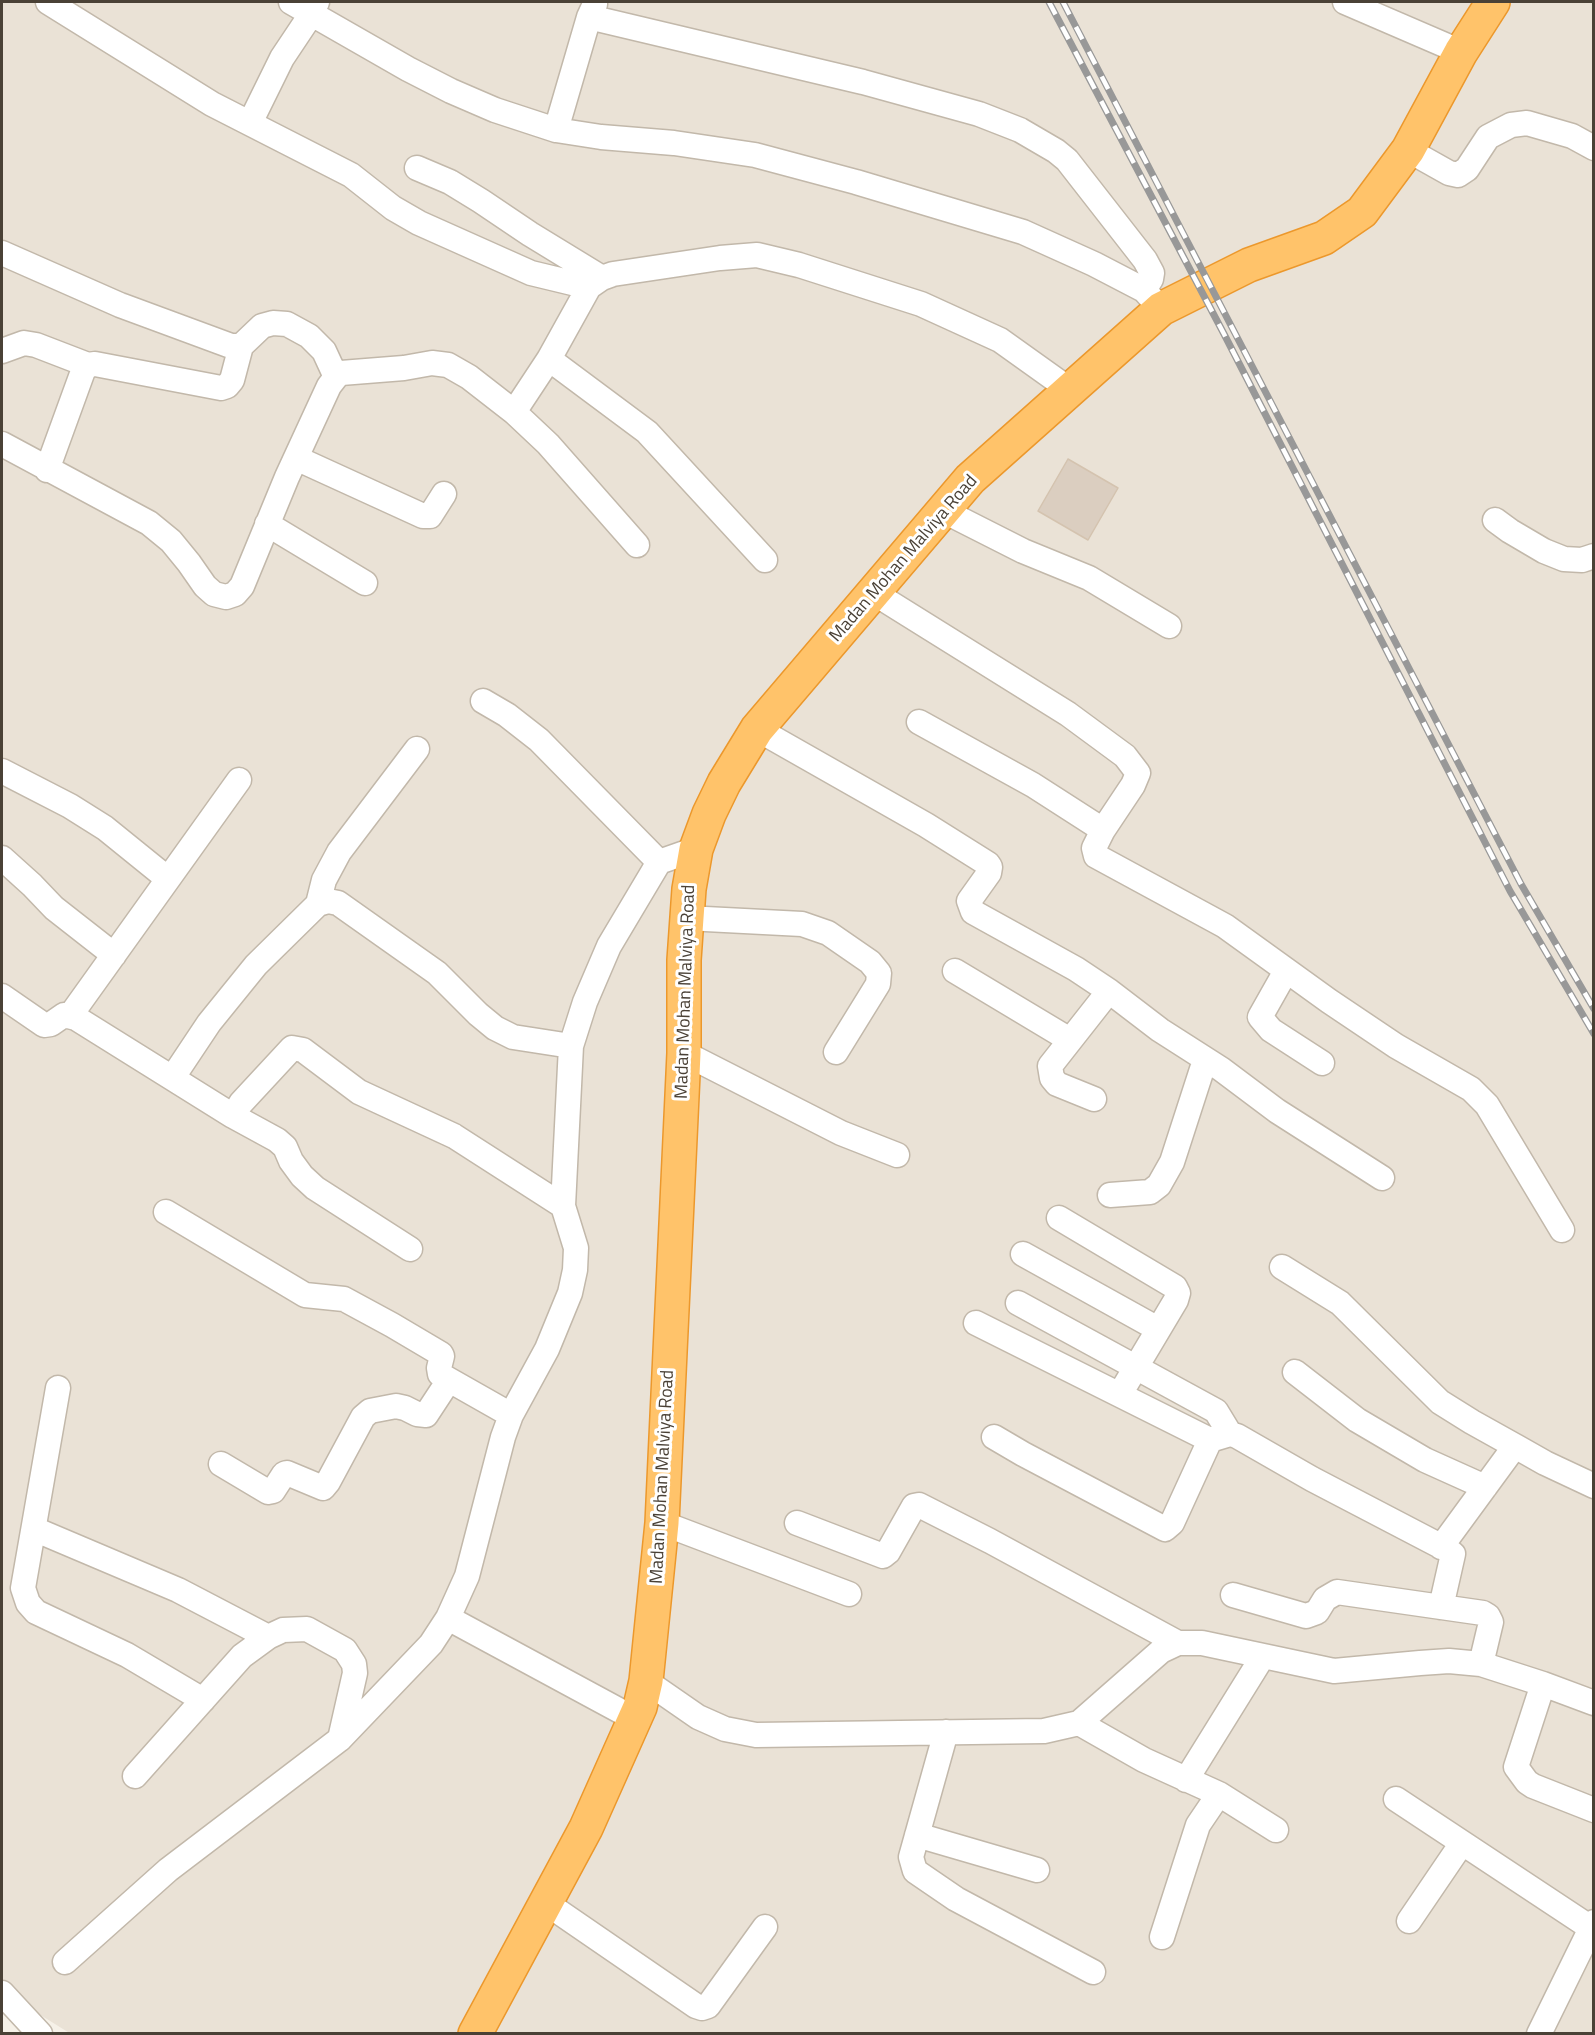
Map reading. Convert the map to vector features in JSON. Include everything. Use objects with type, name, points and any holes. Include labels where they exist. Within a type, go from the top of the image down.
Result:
[{"type":"highway","name":"Madan Mohan Malviya Road","points":[[475,2034],[586,1828],[640,1707],[646,1681],[662,1523],[684,1053],[686,918],[696,849],[724,783],[757,729],[970,479],[1070,390],[1152,299],[1324,238],[1362,212],[1408,150],[1461,52],[1493,2]]},
{"type":"street","points":[[48,2],[203,98],[351,175],[393,208],[419,223],[531,273],[596,282],[613,274],[720,258],[757,255],[921,304],[1000,340],[1070,390]]},
{"type":"street","points":[[1345,2],[1461,52]]},
{"type":"street","points":[[250,123],[307,5],[408,69],[451,92],[495,110],[556,130],[601,137],[674,143],[755,155],[856,182],[1023,232],[1094,264],[1152,299]]},
{"type":"street","points":[[556,130],[593,9],[979,114],[1020,130],[1067,160],[1138,251],[1152,273],[1152,299]]},
{"type":"street","points":[[1408,150],[1458,176],[1467,169],[1488,137],[1511,125],[1527,123],[1572,136],[1593,148]]},
{"type":"street","points":[[417,168],[450,182],[481,201],[596,282]]},
{"type":"street","points":[[2,253],[120,305],[215,341],[231,346],[241,346]]},
{"type":"street","points":[[514,412],[596,282]]},
{"type":"street","points":[[47,470],[83,370],[88,365],[95,363],[221,388],[227,386],[232,380],[241,346],[262,326],[273,323],[287,324],[309,336],[324,351],[336,376]]},
{"type":"street","points":[[2,351],[24,343],[36,345],[88,365]]},
{"type":"street","points":[[549,359],[647,432],[765,560]]},
{"type":"street","points":[[2,444],[149,523],[171,541],[205,586],[214,594],[226,597],[235,594],[242,586],[296,458],[329,386],[336,376],[341,373],[404,368],[432,363],[448,365],[469,377],[514,412],[548,444],[637,545]]},
{"type":"street","points":[[296,458],[423,516],[430,516],[444,495]]},
{"type":"street","points":[[944,511],[1023,551],[1089,578],[1169,626]]},
{"type":"street","points":[[1495,520],[1544,551],[1564,559],[1582,560],[1593,556]]},
{"type":"street","points":[[267,524],[365,583]]},
{"type":"street","points":[[874,593],[1068,714],[1125,756],[1138,773],[1133,785],[1103,830],[1094,848],[1096,856],[1225,926],[1396,1046],[1475,1092],[1487,1105],[1562,1230]]},
{"type":"street","points":[[483,701],[507,715],[539,740],[659,862]]},
{"type":"street","points":[[919,722],[1033,786],[1103,830]]},
{"type":"street","points":[[757,729],[926,825],[988,864],[989,873],[969,901],[970,909],[1076,969],[1160,1030],[1221,1069],[1277,1111],[1382,1178]]},
{"type":"street","points":[[318,904],[324,880],[339,852],[417,748]]},
{"type":"street","points":[[2,771],[70,806],[105,828],[168,879]]},
{"type":"street","points":[[70,1016],[239,780]]},
{"type":"street","points":[[65,1962],[168,1870],[340,1739],[431,1644],[448,1618],[467,1576],[503,1437],[511,1415],[547,1349],[570,1293],[575,1270],[576,1248],[563,1206],[571,1046],[585,1002],[609,946],[659,862],[696,849]]},
{"type":"street","points":[[2,858],[54,908],[114,955]]},
{"type":"street","points":[[172,1077],[209,1023],[256,965],[318,904],[328,901],[338,903],[437,973],[495,1028],[513,1037],[571,1046]]},
{"type":"street","points":[[686,918],[802,924],[828,933],[870,962],[879,973],[878,984],[836,1052]]},
{"type":"street","points":[[955,971],[1070,1040]]},
{"type":"street","points":[[1286,971],[1260,1017],[1271,1030],[1322,1063]]},
{"type":"street","points":[[1094,1099],[1064,1088],[1052,1078],[1050,1066],[1109,991]]},
{"type":"street","points":[[2,996],[44,1025],[51,1024],[64,1016],[70,1016],[233,1116],[277,1140],[285,1147],[291,1161],[302,1176],[315,1188],[410,1249]]},
{"type":"street","points":[[233,1116],[241,1104],[292,1048],[298,1048],[359,1092],[454,1136],[563,1206]]},
{"type":"street","points":[[684,1053],[841,1133],[897,1155]]},
{"type":"street","points":[[1110,1195],[1150,1192],[1166,1176],[1205,1060]]},
{"type":"street","points":[[165,1212],[305,1295],[344,1299],[392,1325],[441,1354],[440,1374],[511,1415]]},
{"type":"street","points":[[1059,1218],[1175,1287],[1178,1293],[1120,1394]]},
{"type":"street","points":[[1023,1254],[1158,1329]]},
{"type":"street","points":[[1282,1267],[1340,1303],[1440,1402],[1545,1463],[1593,1486]]},
{"type":"street","points":[[994,1437],[1165,1529],[1173,1523],[1220,1437],[1216,1411],[1018,1303]]},
{"type":"street","points":[[976,1323],[1120,1394],[1220,1437],[1441,1546],[1453,1554],[1441,1607]]},
{"type":"street","points":[[1295,1372],[1357,1420],[1425,1460],[1485,1487]]},
{"type":"street","points":[[221,1464],[268,1492],[273,1491],[287,1473],[323,1488],[363,1417],[370,1411],[396,1406],[426,1415],[449,1380]]},
{"type":"street","points":[[58,1388],[23,1588],[28,1603],[36,1612],[127,1655],[203,1700]]},
{"type":"street","points":[[1441,1546],[1515,1446]]},
{"type":"street","points":[[797,1523],[883,1556],[888,1552],[914,1506],[919,1505],[1178,1643]]},
{"type":"street","points":[[662,1523],[849,1594]]},
{"type":"street","points":[[34,1529],[178,1590],[268,1637]]},
{"type":"street","points":[[1233,1595],[1306,1616],[1317,1612],[1325,1599],[1337,1592],[1483,1613],[1491,1622],[1481,1664]]},
{"type":"street","points":[[448,1618],[635,1719]]},
{"type":"street","points":[[135,1776],[242,1656],[268,1637],[284,1630],[307,1629],[345,1650],[354,1664],[355,1673],[340,1739]]},
{"type":"street","points":[[646,1681],[698,1717],[725,1729],[756,1735],[1044,1731],[1079,1723],[1161,1651],[1178,1643],[1202,1642],[1334,1671],[1449,1661],[1481,1664],[1593,1703]]},
{"type":"street","points":[[1186,1780],[1263,1656]]},
{"type":"street","points":[[1543,1684],[1516,1767],[1527,1782],[1533,1786],[1593,1810]]},
{"type":"street","points":[[1079,1723],[1144,1760],[1219,1794],[1276,1830]]},
{"type":"street","points":[[946,1732],[911,1857],[915,1871],[956,1899],[1093,1972]]},
{"type":"street","points":[[1162,1937],[1198,1825],[1219,1794]]},
{"type":"street","points":[[1396,1799],[1592,1925],[1539,2034]]},
{"type":"street","points":[[917,1835],[1037,1870]]},
{"type":"street","points":[[1409,1921],[1462,1843]]},
{"type":"street","points":[[546,1903],[702,2008],[708,2006],[765,1927]]},
{"type":"street","points":[[2,1993],[40,2034]]},
{"type":"shaded area","points":[[2,2],[1593,2],[1593,2033],[71,2034],[2,1991]]},
{"type":"building","points":[[1068,459],[1118,488],[1088,540],[1038,511]]},
{"type":"railway","points":[[1049,2],[1224,334],[1510,891],[1594,1034]]},
{"type":"railway","points":[[1063,2],[1521,884],[1594,1009]]}]
